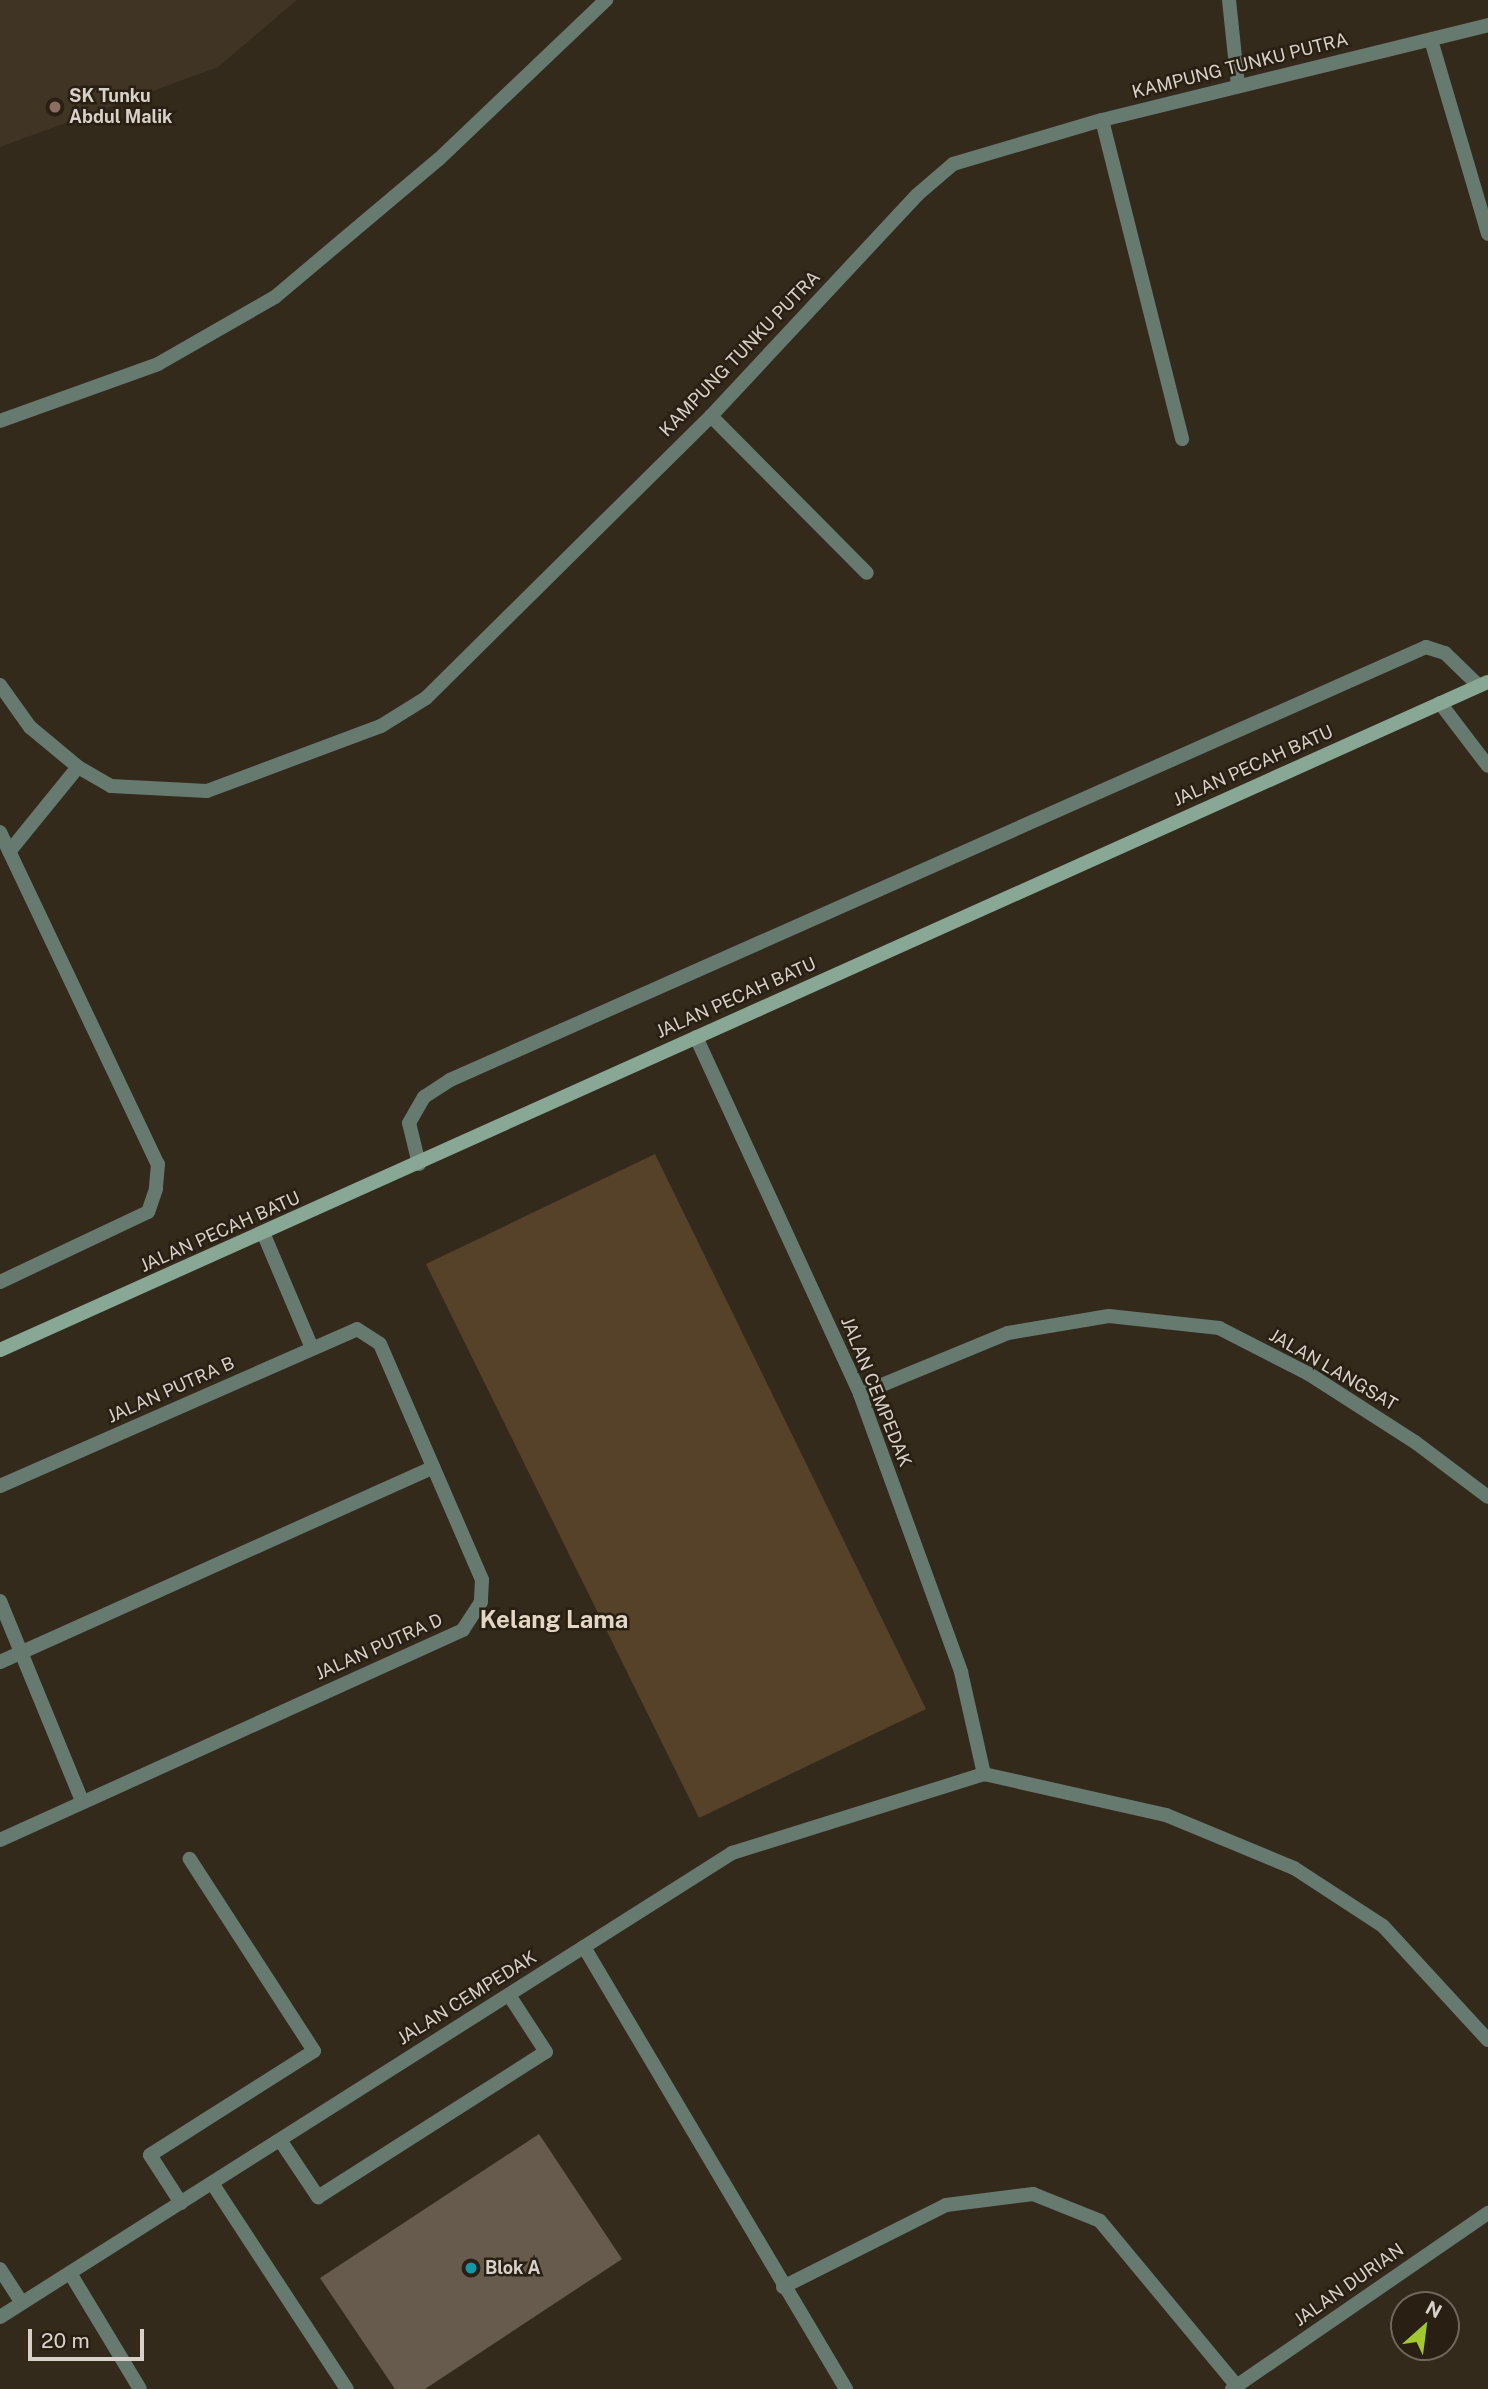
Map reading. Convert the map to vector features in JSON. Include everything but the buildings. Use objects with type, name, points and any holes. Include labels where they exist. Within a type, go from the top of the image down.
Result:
[{"type":"street","points":[[0,421],[158,364],[275,297],[439,159],[606,0]]},
{"type":"street","points":[[1229,0],[1238,85]]},
{"type":"street","name":"KAMPUNG TUNKU PUTRA","points":[[0,685],[30,727],[78,767],[111,786],[207,791],[381,726],[426,698],[711,416],[917,195],[953,164],[1102,120],[1488,25]]},
{"type":"street","points":[[1431,40],[1488,234]]},
{"type":"street","points":[[1102,120],[1182,439]]},
{"type":"street","points":[[711,416],[867,573]]},
{"type":"street","points":[[419,1164],[409,1123],[424,1097],[450,1080],[1426,647],[1445,653],[1484,684]]},
{"type":"street","name":"JALAN PECAH BATU","points":[[0,1350],[264,1235],[696,1037],[1484,684]]},
{"type":"street","points":[[1440,703],[1488,766]]},
{"type":"street","points":[[9,852],[78,767]]},
{"type":"street","points":[[0,832],[158,1164],[156,1189],[148,1212],[0,1282]]},
{"type":"street","name":"JALAN CEMPEDAK","points":[[0,2317],[732,1853],[984,1774],[961,1672],[860,1394],[696,1037]]},
{"type":"street","points":[[264,1235],[312,1348]]},
{"type":"street","name":"JALAN LANGSAT","points":[[860,1394],[1008,1334],[1109,1317],[1219,1328],[1308,1374],[1415,1442],[1488,1497]]},
{"type":"street","name":"JALAN PUTRA B","points":[[0,1486],[357,1329]]},
{"type":"street","name":"JALAN PUTRA D","points":[[0,1840],[463,1630],[481,1602],[482,1580],[380,1344],[357,1329]]},
{"type":"street","points":[[0,1662],[433,1467]]},
{"type":"street","points":[[0,1601],[82,1801]]},
{"type":"street","points":[[984,1774],[1166,1815],[1294,1868],[1383,1926],[1488,2040]]},
{"type":"street","points":[[181,2203],[150,2155],[314,2051],[190,1859]]},
{"type":"street","points":[[584,1947],[783,2287],[846,2389]]},
{"type":"street","points":[[280,2140],[318,2197],[546,2052],[509,1995]]},
{"type":"street","points":[[212,2183],[348,2389]]},
{"type":"street","points":[[783,2287],[946,2205],[1033,2193],[1100,2221],[1234,2387]]},
{"type":"street","name":"JALAN DURIAN","points":[[1234,2387],[1488,2213]]},
{"type":"street","points":[[0,2269],[22,2303]]},
{"type":"street","points":[[71,2273],[140,2389]]},
{"type":"shaded area","name":"SK Tunku Abdul Malik","points":[[0,0],[297,0],[218,67],[0,147]]},
{"type":"shaded area","points":[[655,1154],[926,1709],[699,1818],[426,1264]]},
{"type":"place","name":"SK Tunku Abdul Malik","points":[[55,107]]},
{"type":"place","name":"Blok A","points":[[471,2268]]},
{"type":"district","name":"Kelang Lama","points":[[554,1620]]}]
